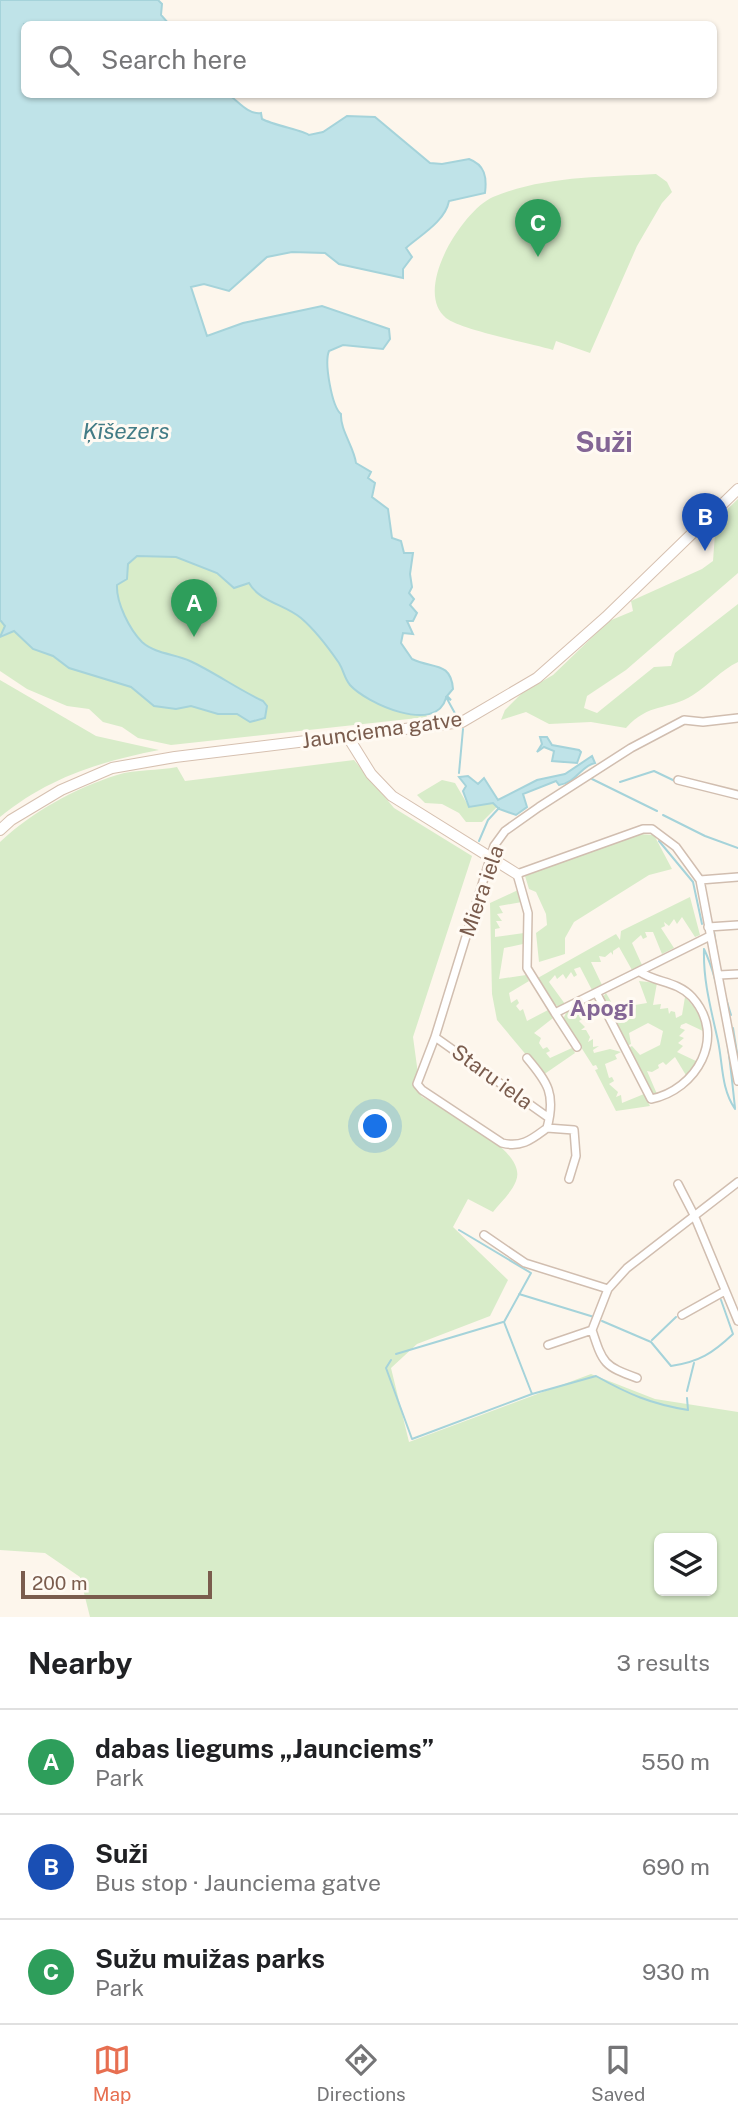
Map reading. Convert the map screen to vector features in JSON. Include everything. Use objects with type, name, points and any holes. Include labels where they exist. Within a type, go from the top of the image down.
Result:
[{"type":"main road","name":"Jaunciema gatve","points":[[0,830],[11,820],[61,790],[112,768],[175,757],[462,723],[526,686],[606,617],[738,489]]},
{"type":"main road","points":[[348,737],[371,774],[391,796],[517,874]]},
{"type":"street","name":"Miera iela","points":[[547,1128],[527,1142],[514,1146],[502,1143],[417,1084],[435,1037],[490,856],[505,831],[631,748],[684,720],[703,722],[738,718]]},
{"type":"street","points":[[678,780],[738,795]]},
{"type":"street","points":[[577,1047],[527,968],[528,913],[517,874],[643,829],[652,829],[676,847],[700,880],[737,1061],[738,1080]]},
{"type":"street","points":[[700,880],[738,877]]},
{"type":"street","points":[[555,1013],[640,972],[709,931],[738,925]]},
{"type":"street","points":[[597,994],[651,1099],[677,1090],[692,1078],[706,1052],[707,1030],[701,1010],[692,997],[675,985],[640,972]]},
{"type":"street","points":[[719,975],[738,974]]},
{"type":"street","points":[[728,1021],[738,1019]]},
{"type":"street","name":"Staru iela","points":[[435,1037],[549,1118]]},
{"type":"street","points":[[527,1058],[550,1089],[547,1128],[574,1130],[576,1156],[569,1179]]},
{"type":"street","points":[[637,1378],[610,1368],[602,1361],[592,1330],[608,1289],[647,1249],[738,1182]]},
{"type":"street","points":[[678,1184],[694,1215],[738,1321]]},
{"type":"street","points":[[484,1235],[525,1263],[608,1289]]},
{"type":"street","points":[[682,1315],[725,1291]]},
{"type":"street","points":[[548,1345],[592,1330]]},
{"type":"green space","points":[[656,174],[667,182],[672,192],[662,203],[637,246],[590,353],[556,341],[553,350],[466,327],[446,318],[437,305],[435,289],[438,271],[446,252],[468,217],[493,197],[552,181]]},
{"type":"green space","points":[[143,488],[418,693],[427,717],[171,745],[138,738],[122,727],[103,722],[89,709],[67,706],[27,689],[0,671],[0,531]]},
{"type":"green space","points":[[738,499],[738,573],[626,670],[587,696],[584,708],[597,713],[654,667],[671,666],[675,653],[738,604],[738,662],[693,695],[651,710],[626,728],[591,722],[549,724],[526,712],[501,720],[505,710],[522,693],[553,675],[609,621],[633,611],[631,601],[702,569],[713,561],[716,520]]},
{"type":"green space","points":[[0,680],[96,736],[159,750],[75,773],[18,803],[0,817]]},
{"type":"green space","points":[[354,760],[394,808],[472,856],[413,1037],[421,1096],[498,1144],[517,1169],[514,1185],[493,1212],[468,1199],[453,1227],[508,1280],[490,1316],[417,1344],[391,1368],[409,1442],[591,1374],[655,1399],[738,1412],[738,1617],[90,1617],[80,1577],[45,1553],[0,1550],[0,842],[55,802],[86,787],[117,775],[177,767],[185,781]]},
{"type":"green space","points":[[442,780],[455,783],[469,807],[493,803],[498,806],[482,822],[466,822],[459,813],[442,804],[425,803],[417,795]]},
{"type":"green space","points":[[639,834],[654,835],[672,869],[649,875],[574,922],[565,938],[565,954],[539,962],[536,933],[547,925],[546,914],[536,892],[529,889],[525,876]]},
{"type":"green space","points":[[518,890],[522,902],[499,906],[503,913],[497,914],[502,921],[496,921],[500,928],[495,929],[495,937],[524,933],[523,944],[504,948],[499,979],[526,975],[529,981],[509,993],[511,1003],[517,999],[519,1003],[516,1006],[520,1011],[523,1009],[527,1021],[548,1010],[553,1018],[534,1033],[541,1038],[539,1043],[543,1049],[547,1047],[550,1051],[546,1053],[550,1058],[572,1048],[575,1053],[543,1075],[497,1020],[492,994],[490,903]]},
{"type":"green space","points":[[690,897],[700,935],[695,937],[682,917],[677,924],[674,919],[669,926],[664,922],[665,926],[661,928],[674,948],[662,954],[653,932],[645,932],[647,937],[643,939],[641,935],[632,943],[642,965],[632,970],[619,947],[613,951],[613,955],[611,952],[605,957],[599,956],[601,962],[591,962],[602,985],[592,990],[580,967],[574,969],[577,975],[574,977],[571,972],[566,979],[563,974],[557,979],[555,975],[549,982],[565,1004],[559,1007],[552,1003],[536,979],[616,934],[620,940],[621,931]]},
{"type":"green space","points":[[639,981],[657,983],[653,1005],[661,1004],[660,1009],[668,1008],[669,1014],[671,1011],[675,1012],[676,1018],[682,1015],[685,997],[697,1012],[703,1031],[686,1023],[681,1025],[680,1028],[685,1030],[679,1036],[684,1038],[678,1043],[683,1046],[677,1052],[698,1062],[687,1077],[675,1057],[666,1065],[663,1062],[658,1065],[659,1068],[652,1072],[647,1071],[657,1094],[653,1095],[628,1048],[632,1046],[640,1055],[660,1045],[663,1031],[648,1023],[629,1033],[631,1044],[627,1046],[602,998],[606,993],[620,1017],[621,1012],[629,1008],[631,1011],[636,1008],[635,1005],[647,1003]]},
{"type":"green space","points":[[587,1000],[597,1002],[600,1008],[579,1021],[585,1027],[581,1030],[586,1030],[590,1037],[588,1042],[593,1039],[593,1047],[599,1046],[593,1050],[594,1053],[610,1049],[621,1052],[615,1055],[617,1059],[605,1064],[609,1078],[612,1077],[614,1081],[609,1084],[618,1092],[616,1097],[621,1095],[622,1103],[644,1094],[650,1106],[616,1111],[595,1070],[598,1069],[596,1065],[593,1066],[563,1019],[567,1011]]},
{"type":"water","name":"Ķīšezers","points":[[0,0],[158,0],[162,4],[161,15],[166,21],[21,21],[21,98],[233,98],[247,110],[261,113],[262,119],[309,135],[323,132],[347,116],[375,117],[430,163],[442,164],[469,159],[482,168],[486,182],[485,193],[449,201],[447,209],[437,222],[406,248],[412,257],[403,269],[403,278],[339,264],[325,253],[292,252],[267,257],[229,291],[204,284],[191,287],[207,336],[243,323],[322,306],[389,329],[390,339],[383,349],[343,345],[329,351],[328,374],[332,394],[356,463],[371,472],[368,478],[375,483],[372,497],[388,509],[392,538],[401,541],[404,553],[413,553],[410,574],[412,587],[409,593],[414,599],[410,605],[417,613],[413,621],[407,621],[413,634],[403,633],[401,643],[412,659],[439,667],[449,674],[453,689],[447,696],[451,700],[446,698],[440,709],[429,714],[415,715],[370,700],[350,685],[339,663],[301,618],[259,595],[249,583],[234,588],[217,573],[176,557],[137,556],[128,564],[127,579],[117,585],[117,592],[129,623],[137,637],[147,646],[190,661],[263,701],[267,706],[265,718],[250,722],[237,714],[218,714],[191,706],[176,709],[154,706],[131,687],[69,668],[53,656],[33,649],[14,631],[0,637],[5,626],[0,620]]},
{"type":"water","points":[[540,737],[547,737],[552,745],[579,750],[581,752],[577,763],[552,761],[554,751],[544,747],[537,752],[542,744]]},
{"type":"water","points":[[592,756],[595,763],[565,784],[559,785],[556,781],[523,794],[527,807],[516,815],[499,809],[493,803],[469,807],[463,791],[466,786],[459,777],[468,776],[478,784],[484,778],[498,800],[537,780],[565,774]]},
{"type":"waterway","points":[[446,697],[457,717]]},
{"type":"waterway","points":[[459,773],[463,729]]},
{"type":"waterway","points":[[620,782],[654,771],[677,782]]},
{"type":"waterway","points":[[592,779],[657,811]]},
{"type":"waterway","points":[[479,841],[488,820],[499,808]]},
{"type":"waterway","points":[[663,815],[705,836],[738,848]]},
{"type":"waterway","points":[[659,841],[693,882],[702,924]]},
{"type":"waterway","points":[[714,932],[717,952]]},
{"type":"waterway","points":[[704,949],[706,984],[723,1076],[735,1109]]},
{"type":"waterway","points":[[704,949],[717,985],[735,1108]]},
{"type":"waterway","points":[[725,995],[731,1015]]},
{"type":"waterway","points":[[733,1028],[737,1053]]},
{"type":"waterway","points":[[459,1230],[531,1273],[504,1322],[532,1394],[596,1376],[629,1393],[663,1405],[688,1410],[687,1398]]},
{"type":"waterway","points":[[519,1294],[594,1317]]},
{"type":"waterway","points":[[602,1321],[651,1342],[671,1366],[705,1356],[733,1334],[721,1300]]},
{"type":"waterway","points":[[652,1340],[676,1317]]},
{"type":"waterway","points":[[396,1354],[503,1322]]},
{"type":"waterway","points":[[391,1360],[386,1368],[412,1439],[532,1394]]},
{"type":"waterway","points":[[687,1391],[694,1363]]},
{"type":"place","name":"Sužu muižas parks","points":[[538,257]]},
{"type":"place","name":"Suži","points":[[705,551]]},
{"type":"place","name":"dabas liegums „Jaunciems”","points":[[194,637]]},
{"type":"district","name":"Suži","points":[[604,442]]},
{"type":"district","name":"Apogi","points":[[602,1008]]}]
